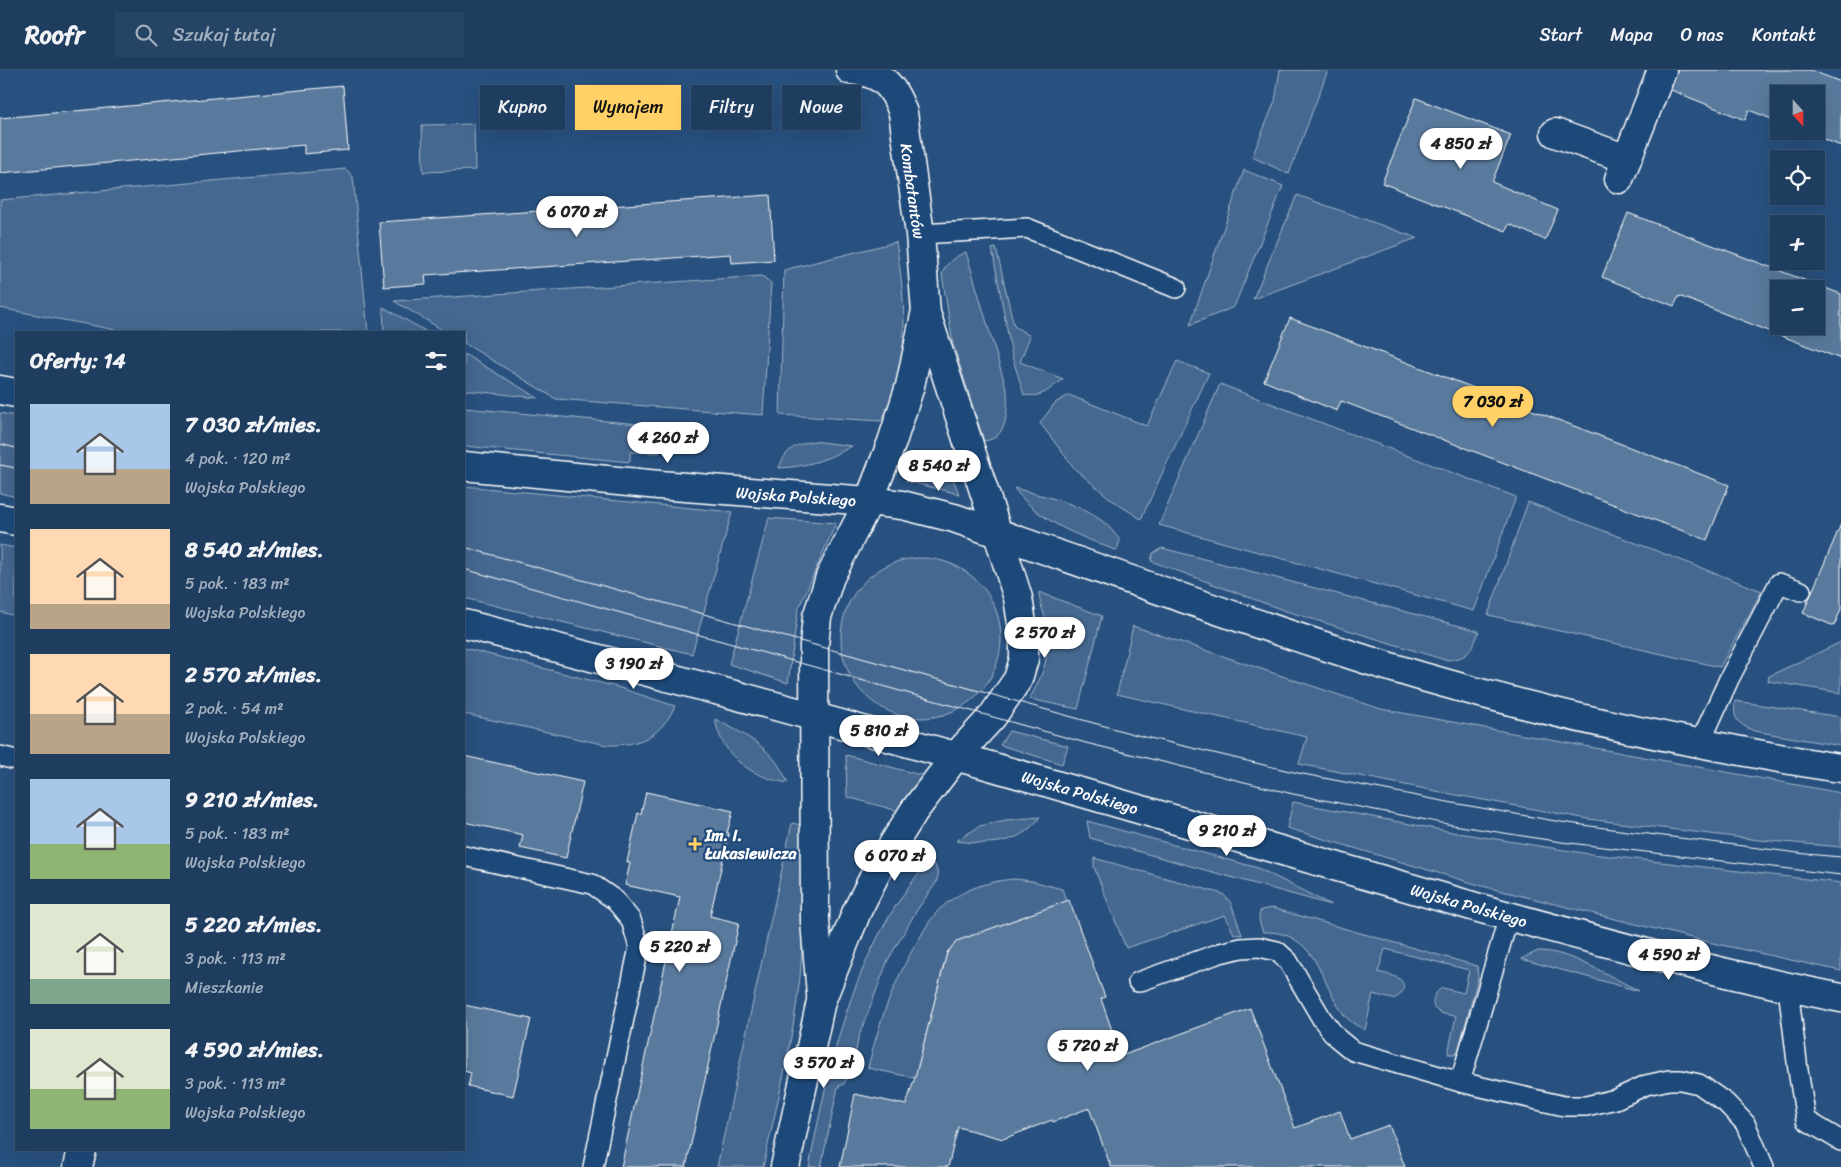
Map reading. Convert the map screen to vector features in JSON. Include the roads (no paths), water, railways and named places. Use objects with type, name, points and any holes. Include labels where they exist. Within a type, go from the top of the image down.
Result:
[{"type":"street","name":"Kombatantów","points":[[821,1001],[857,910],[879,867],[914,811],[956,756],[992,717],[1018,679],[1024,660],[1024,636],[1018,598],[926,313],[920,234],[903,113],[897,97],[886,81],[868,71],[850,70]]},
{"type":"street","points":[[1556,133],[1623,169],[1662,70]]},
{"type":"street","name":"Kombatantów","points":[[821,1001],[815,921],[814,645],[817,617],[830,577],[869,501],[892,442],[910,386],[926,313]]},
{"type":"street","points":[[0,390],[15,393]]},
{"type":"street","name":"Wojska Polskiego","points":[[465,466],[659,485],[902,505],[928,511],[998,534],[1318,644],[1407,672],[1616,726],[1841,768]]},
{"type":"street","points":[[0,518],[15,521]]},
{"type":"street","name":"Wojska Polskiego","points":[[465,624],[814,716],[1509,916],[1689,964],[1788,988],[1841,998]]},
{"type":"street","points":[[785,1167],[821,1001]]},
{"type":"street","points":[[78,1167],[82,1151]]},
{"type":"lane","points":[[920,234],[1027,228],[1176,288]]},
{"type":"lane","points":[[1700,743],[1729,679],[1780,583],[1801,591]]},
{"type":"lane","points":[[0,756],[15,760]]},
{"type":"lane","points":[[465,856],[592,884],[615,900],[631,920],[638,947],[593,1167]]},
{"type":"lane","points":[[1460,1082],[1509,916]]},
{"type":"lane","points":[[1138,982],[1220,953],[1242,948],[1259,947],[1277,951],[1288,961],[1322,1019],[1337,1038],[1353,1051],[1460,1082],[1564,1106],[1586,1106],[1616,1099],[1646,1085],[1669,1080],[1681,1080],[1699,1084],[1726,1103],[1745,1123],[1764,1167]]},
{"type":"lane","points":[[1788,988],[1806,1120],[1841,1140]]},
{"type":"tram line","points":[[0,444],[15,448]]},
{"type":"tram line","points":[[0,465],[15,468]]},
{"type":"tram line","points":[[465,547],[1133,734],[1298,773],[1561,822],[1841,857]]},
{"type":"tram line","points":[[465,569],[1086,743],[1293,794],[1447,824],[1561,842],[1841,875]]},
{"type":"place","name":"Im. I. Łukasiewicza","points":[[695,844]]}]
